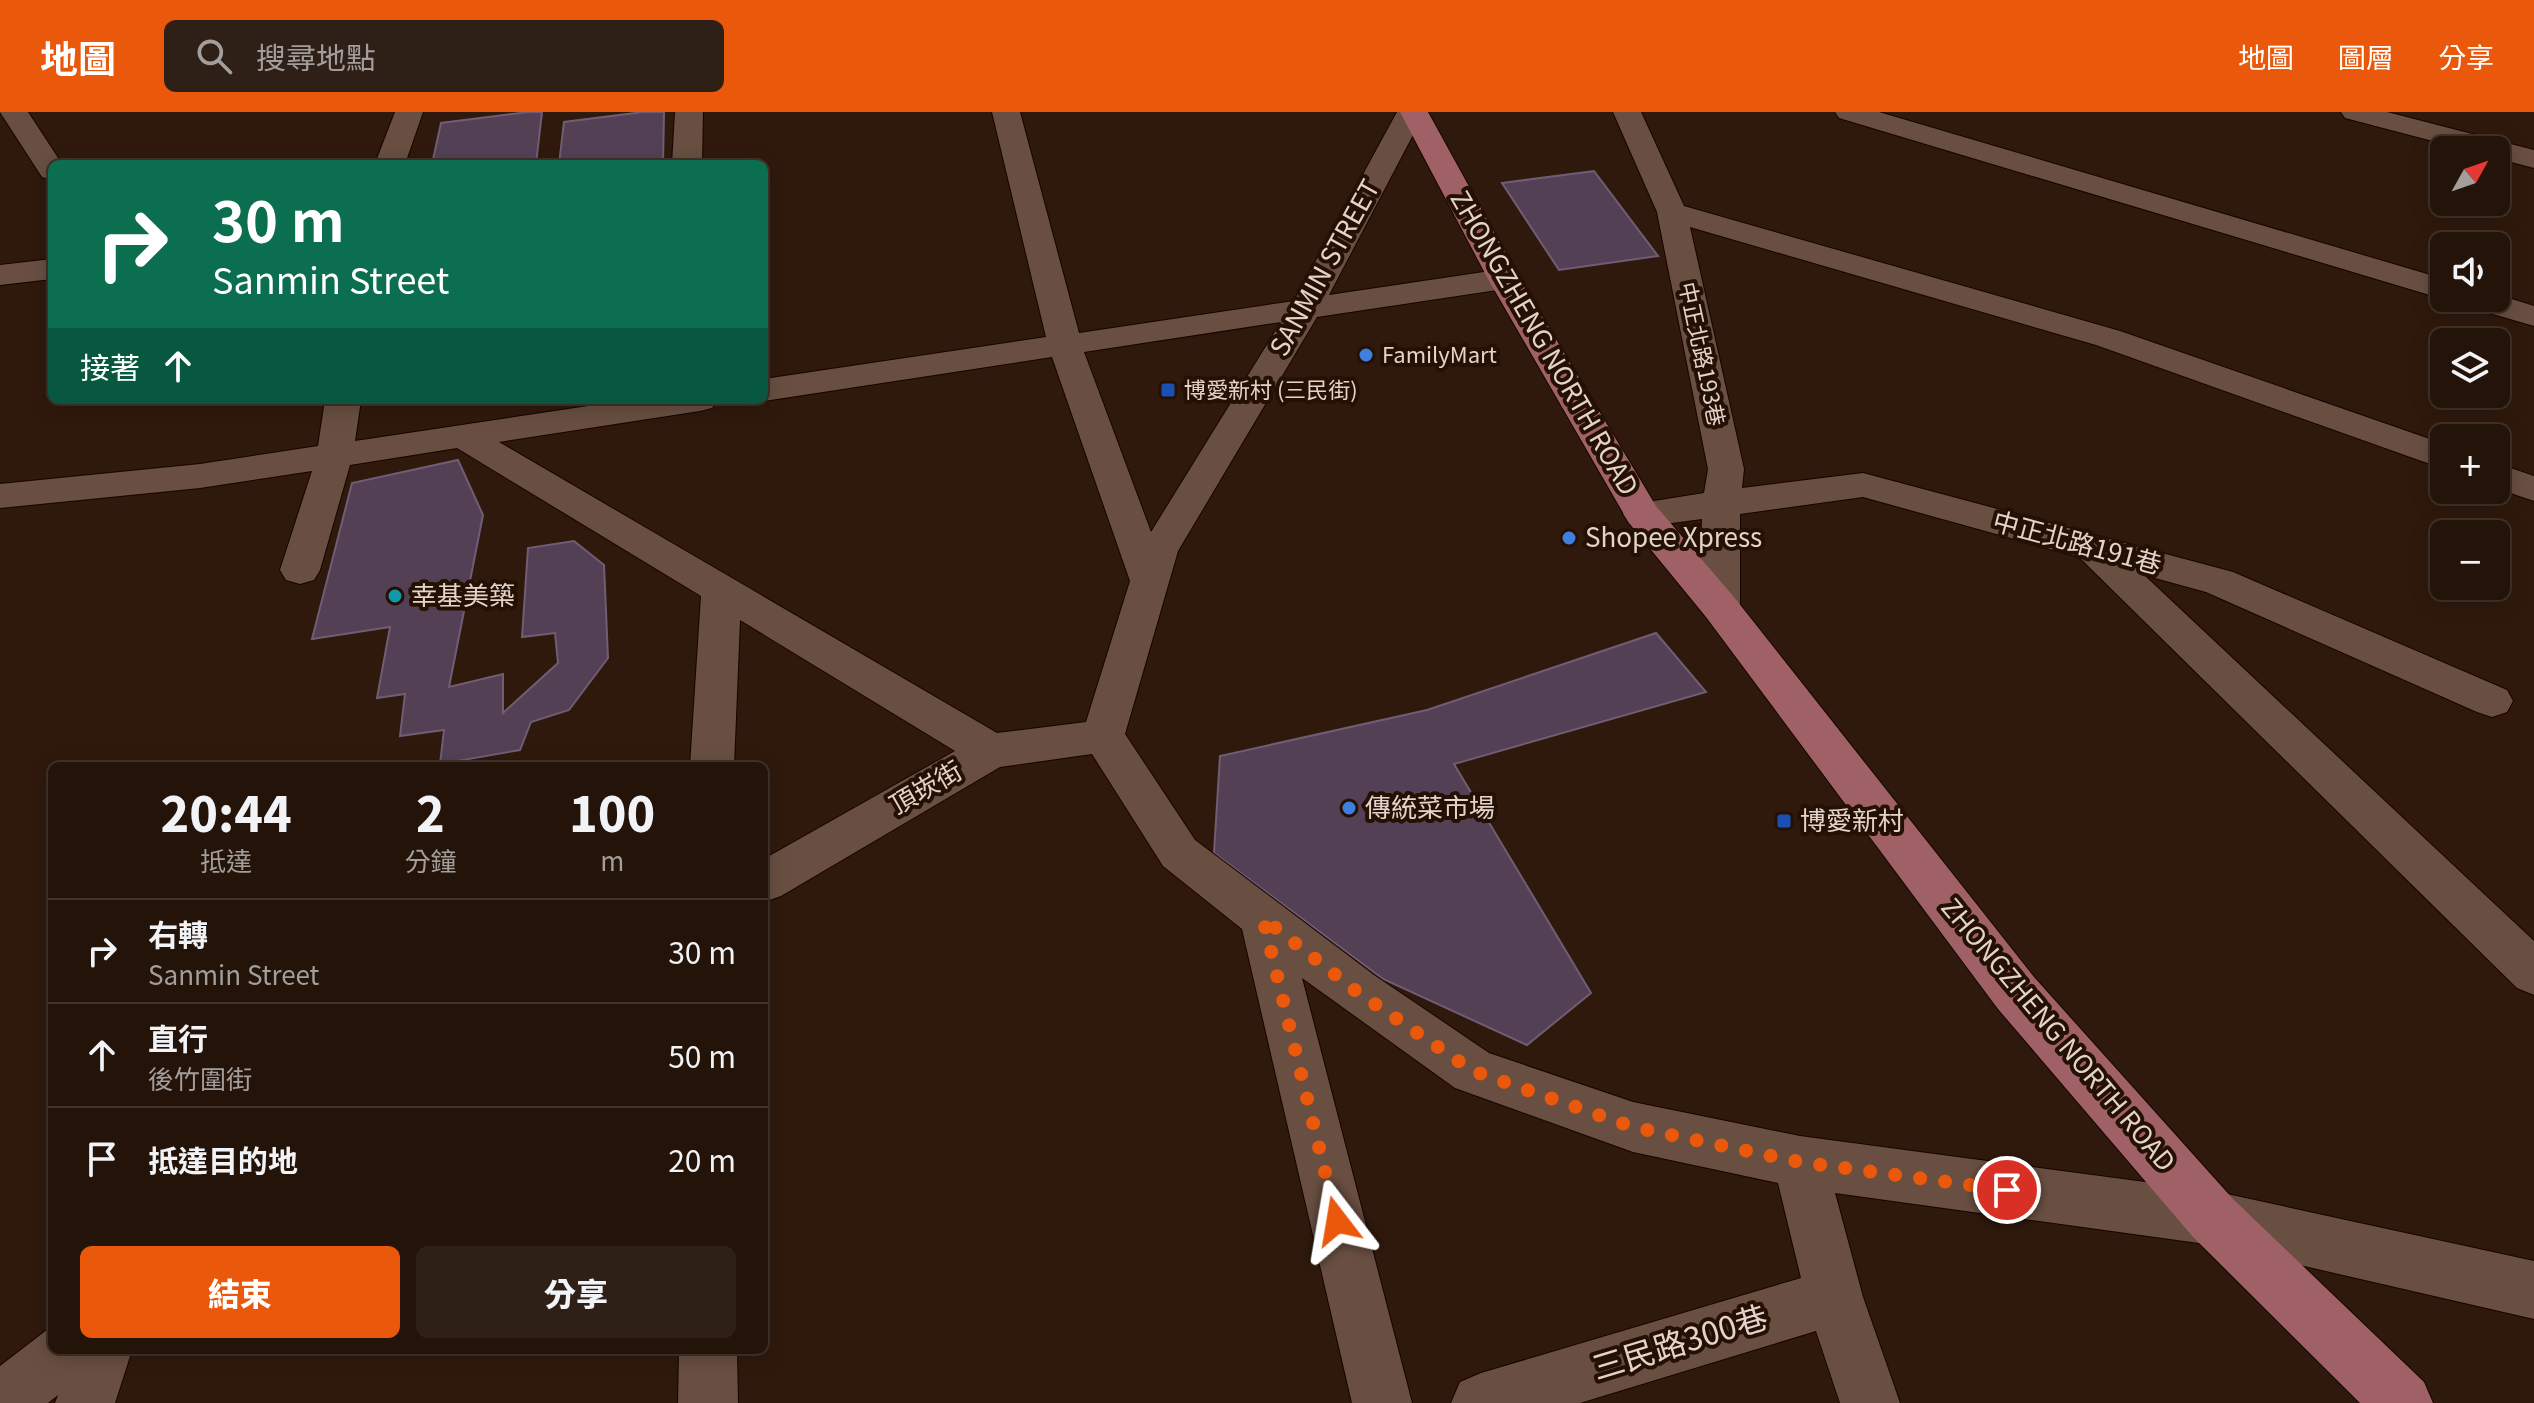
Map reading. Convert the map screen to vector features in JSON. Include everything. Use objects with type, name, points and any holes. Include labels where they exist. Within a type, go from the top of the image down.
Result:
[{"type":"main road","name":"ZHONGZHENG NORTH ROAD","points":[[1413,112],[1504,279],[1642,514],[1720,607],[2016,993],[2213,1218],[2403,1403]]},
{"type":"street","points":[[14,112],[48,165]]},
{"type":"street","points":[[391,160],[409,112]]},
{"type":"street","points":[[687,160],[689,112]]},
{"type":"street","points":[[1006,112],[1065,345],[1150,581]]},
{"type":"street","name":"SANMIN STREET","points":[[1103,736],[1159,551],[1306,308],[1413,112]]},
{"type":"street","name":"中正北路193巷","points":[[1627,112],[1672,212],[1726,469],[1721,505],[1720,607]]},
{"type":"street","points":[[1849,112],[2430,285]]},
{"type":"street","points":[[2355,112],[2534,159]]},
{"type":"street","points":[[1672,212],[2108,338],[2430,452]]},
{"type":"street","points":[[0,275],[48,269]]},
{"type":"street","points":[[768,389],[1504,279]]},
{"type":"street","points":[[2510,309],[2534,316]]},
{"type":"street","points":[[300,570],[335,455],[342,404]]},
{"type":"street","points":[[0,496],[200,476],[667,404]]},
{"type":"street","points":[[462,436],[991,751]]},
{"type":"street","points":[[2510,480],[2534,489]]},
{"type":"street","name":"中正北路191巷","points":[[1642,514],[1863,485],[2219,582],[2492,701]]},
{"type":"street","points":[[2090,547],[2534,973]]},
{"type":"street","points":[[712,762],[721,590]]},
{"type":"street","points":[[1103,736],[1179,853],[1356,991],[1473,1071],[1633,1127],[1800,1162],[2213,1218],[2534,1290]]},
{"type":"street","name":"頂崁街","points":[[768,880],[991,751],[1103,736]]},
{"type":"street","points":[[1263,918],[1382,1403]]},
{"type":"street","points":[[1800,1162],[1834,1297],[1870,1403]]},
{"type":"street","name":"三民路300巷","points":[[1481,1403],[1834,1297]]},
{"type":"street","points":[[2,1403],[60,1354]]},
{"type":"street","points":[[85,1403],[102,1354]]},
{"type":"street","points":[[708,1354],[708,1403]]},
{"type":"building","points":[[542,112],[536,160],[433,160],[441,123]]},
{"type":"building","points":[[664,112],[663,160],[559,160],[564,122]]},
{"type":"building","points":[[1594,171],[1658,256],[1559,270],[1502,183]]},
{"type":"building","name":"幸基美築","points":[[458,460],[483,515],[449,687],[503,674],[503,713],[558,663],[555,633],[522,637],[528,548],[574,541],[604,565],[608,658],[569,710],[531,722],[520,750],[440,762],[444,730],[400,736],[405,694],[377,698],[390,627],[312,639],[352,483]]},
{"type":"building","name":"傳統菜市場","points":[[1656,633],[1706,692],[1454,764],[1591,993],[1527,1045],[1383,979],[1214,853],[1220,756],[1427,710]]},
{"type":"place","name":"FamilyMart","points":[[1366,355]]},
{"type":"place","name":"博愛新村 (三民街)","points":[[1168,390]]},
{"type":"place","name":"Shopee Xpress","points":[[1569,538]]},
{"type":"place","name":"幸基美築","points":[[395,596]]},
{"type":"place","name":"傳統菜市場","points":[[1349,808]]},
{"type":"place","name":"博愛新村","points":[[1784,821]]},
{"type":"route","points":[[1337,1221],[1263,918],[1356,991],[1473,1071],[1633,1127],[1800,1162],[2007,1190]]}]
